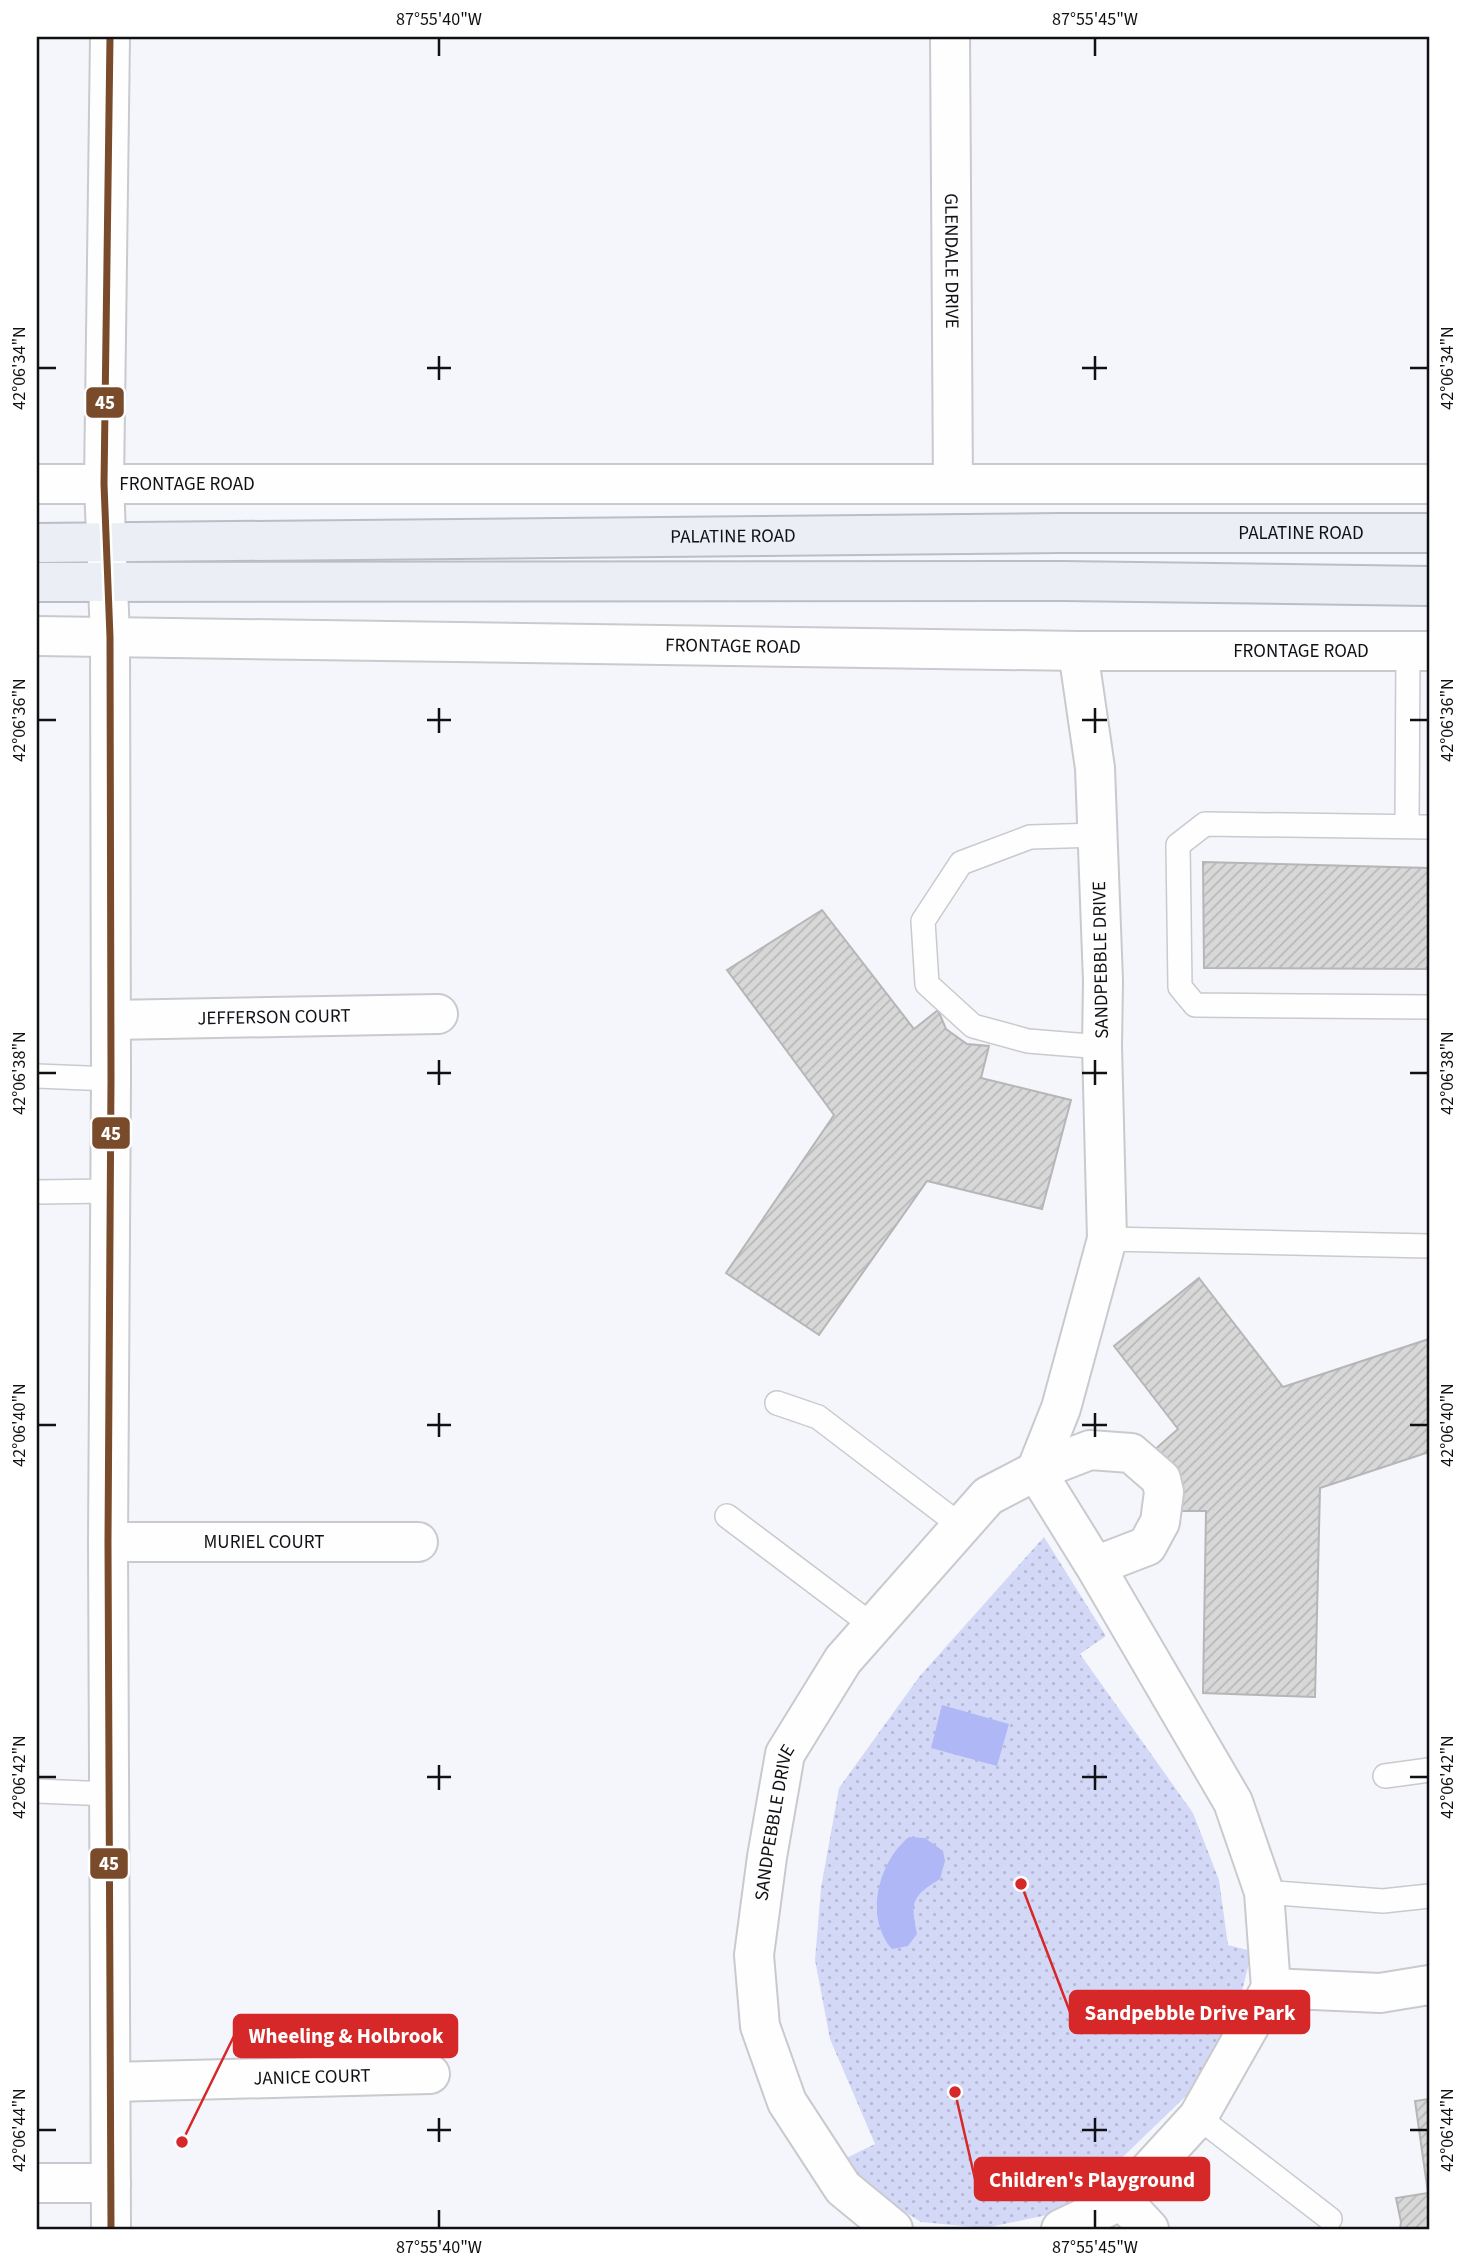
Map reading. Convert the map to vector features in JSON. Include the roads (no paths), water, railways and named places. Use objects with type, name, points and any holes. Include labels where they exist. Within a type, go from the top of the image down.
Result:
[{"type":"highway","name":"PALATINE ROAD","points":[[37,543],[1062,533],[1429,533]]},
{"type":"highway","points":[[37,582],[1062,581],[1427,586]]},
{"type":"street","name":"GLENDALE DRIVE","points":[[950,37],[953,484]]},
{"type":"street","points":[[106,38],[104,484],[110,637],[108,1542],[111,2229]]},
{"type":"street","name":"FRONTAGE ROAD","points":[[37,484],[1429,484]]},
{"type":"street","name":"FRONTAGE ROAD","points":[[37,636],[1078,650],[1419,651]]},
{"type":"street","name":"SANDPEBBLE DRIVE","points":[[892,2229],[843,2188],[788,2102],[760,2026],[754,1955],[785,1754],[843,1660],[988,1496],[1036,1471],[1061,1408],[1107,1238],[1103,981],[1095,768],[1078,650]]},
{"type":"street","name":"JEFFERSON COURT","points":[[111,1020],[438,1014]]},
{"type":"street","points":[[1061,2229],[1122,2200],[1198,2117],[1271,1988],[1264,1892],[1233,1802],[1095,1566],[1036,1471],[1090,1450],[1131,1453],[1161,1479],[1164,1492],[1160,1522],[1147,1546],[1095,1566]]},
{"type":"street","name":"MURIEL COURT","points":[[108,1542],[418,1542]]},
{"type":"street","points":[[1271,1988],[1380,1993],[1429,1985]]},
{"type":"street","name":"JANICE COURT","points":[[111,2081],[430,2074]]},
{"type":"street","points":[[37,2183],[111,2183]]},
{"type":"street","points":[[1122,2200],[1149,2229]]},
{"type":"lane","points":[[1419,651],[1418,826],[1205,824],[1178,845],[1180,987],[1195,1005],[1429,1007]]},
{"type":"lane","points":[[1098,835],[1030,837],[961,863],[923,921],[927,984],[973,1026],[1028,1041],[1102,1047]]},
{"type":"lane","points":[[37,1076],[111,1079]]},
{"type":"lane","points":[[37,1192],[110,1191]]},
{"type":"lane","points":[[1107,1238],[1429,1246]]},
{"type":"lane","points":[[777,1404],[818,1417],[961,1527]]},
{"type":"lane","points":[[727,1516],[873,1626]]},
{"type":"lane","points":[[1385,1776],[1429,1770]]},
{"type":"lane","points":[[37,1791],[110,1794]]},
{"type":"lane","points":[[1264,1892],[1382,1901],[1429,1896]]},
{"type":"lane","points":[[1198,2117],[1330,2219]]},
{"type":"water","points":[[942,1705],[1009,1724],[997,1766],[931,1748]]},
{"type":"water","points":[[909,1837],[925,1838],[943,1851],[945,1861],[940,1879],[924,1890],[915,1901],[917,1934],[908,1946],[892,1949],[878,1922],[878,1891],[889,1861]]},
{"type":"place","name":"Sandpebble Drive Park","points":[[1021,1884]]},
{"type":"place","name":"Children's Playground","points":[[955,2092]]},
{"type":"place","name":"Wheeling & Holbrook","points":[[182,2142]]}]
